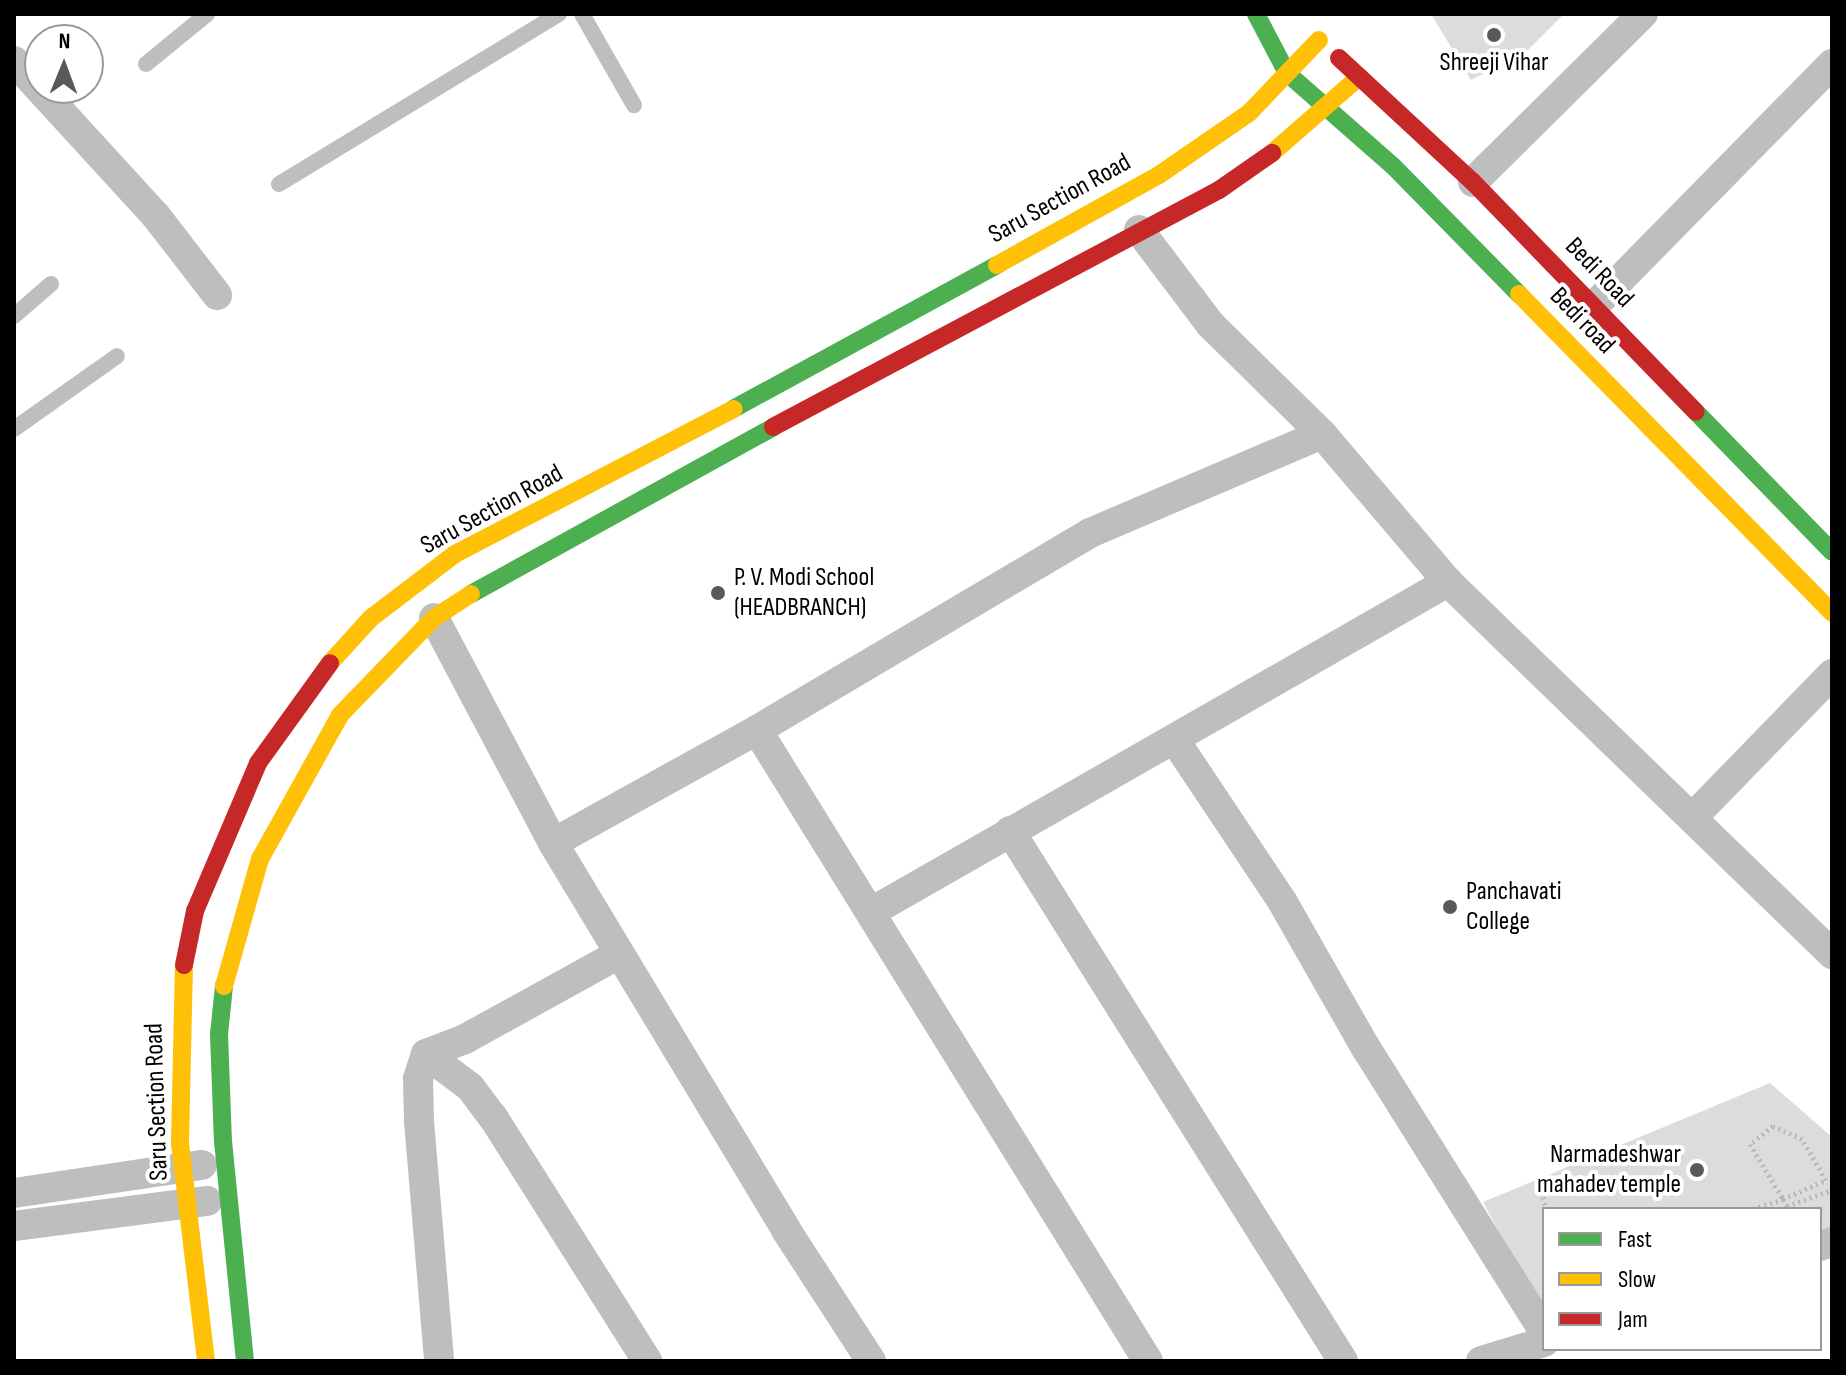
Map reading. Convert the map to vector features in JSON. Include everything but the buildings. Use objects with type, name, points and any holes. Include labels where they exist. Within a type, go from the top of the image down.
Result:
[{"type":"street","points":[[1256,14],[1287,73]]},
{"type":"street","points":[[1473,182],[1643,14]]},
{"type":"street","name":"Bedi Road","points":[[1286,21],[1319,40],[1473,182],[1832,552]]},
{"type":"street","name":"Saru Section Road","points":[[206,1361],[182,1168],[180,997],[195,911],[258,763],[311,684],[371,618],[455,554],[788,381],[1159,175],[1214,142],[1319,40]]},
{"type":"street","points":[[14,61],[156,216],[217,295]]},
{"type":"street","points":[[1595,305],[1832,64]]},
{"type":"street","name":"Bedi road","points":[[1287,73],[1393,166],[1832,613]]},
{"type":"street","points":[[245,1361],[224,1161],[219,1034],[226,969],[260,859],[340,715],[434,618],[592,523],[1219,190],[1326,107],[1359,77]]},
{"type":"street","points":[[1139,230],[1210,324],[1322,434],[1448,582],[1694,816],[1832,954]]},
{"type":"street","points":[[553,843],[757,730],[1090,533],[1322,434]]},
{"type":"street","points":[[871,912],[1448,582]]},
{"type":"street","points":[[434,618],[553,843],[871,1361]]},
{"type":"street","points":[[1694,816],[1832,674]]},
{"type":"street","points":[[757,730],[1148,1361]]},
{"type":"street","points":[[1174,739],[1282,901],[1366,1048],[1542,1329]]},
{"type":"street","points":[[1010,831],[1343,1361]]},
{"type":"street","points":[[426,1054],[465,1039],[619,954]]},
{"type":"street","points":[[426,1054],[418,1079],[419,1121],[439,1361]]},
{"type":"street","points":[[426,1054],[470,1087],[493,1117],[647,1361]]},
{"type":"street","points":[[14,1193],[224,1161]]},
{"type":"street","points":[[14,1226],[188,1202],[229,1200]]},
{"type":"street","points":[[1481,1361],[1542,1343]]},
{"type":"lane","points":[[146,64],[207,14]]},
{"type":"lane","points":[[279,184],[559,14]]},
{"type":"lane","points":[[582,14],[634,105]]},
{"type":"lane","points":[[14,316],[51,284]]},
{"type":"lane","points":[[14,429],[117,356]]},
{"type":"path","points":[[1759,1207],[1783,1199],[1826,1180],[1802,1139],[1773,1126],[1750,1144],[1783,1199],[1787,1206],[1832,1190]]},
{"type":"path","points":[[1543,1197],[1546,1207]]},
{"type":"traffic: fast","points":[[1256,14],[1287,73],[1393,166],[1519,294]]},
{"type":"traffic: fast","points":[[733,409],[997,265]]},
{"type":"traffic: fast","points":[[1696,412],[1832,552]]},
{"type":"traffic: fast","points":[[471,594],[773,427]]},
{"type":"traffic: fast","points":[[224,986],[219,1034],[223,1141],[245,1361]]},
{"type":"traffic: slow","points":[[997,265],[1159,175],[1249,113],[1319,40]]},
{"type":"traffic: slow","points":[[1272,153],[1359,77]]},
{"type":"traffic: slow","points":[[1519,294],[1832,613]]},
{"type":"traffic: slow","points":[[330,663],[371,618],[455,554],[733,409]]},
{"type":"traffic: slow","points":[[224,986],[260,859],[340,715],[434,618],[471,594]]},
{"type":"traffic: slow","points":[[184,965],[180,1143],[206,1361]]},
{"type":"traffic: jam","points":[[1339,58],[1473,182],[1696,412]]},
{"type":"traffic: jam","points":[[773,427],[1219,190],[1272,153]]},
{"type":"traffic: jam","points":[[184,965],[195,911],[258,763],[330,663]]},
{"type":"place","name":"Shreeji Vihar","points":[[1494,35]]},
{"type":"place","name":"P. V. Modi School (HEADBRANCH)","points":[[718,593]]},
{"type":"place","name":"Panchavati College","points":[[1450,907]]},
{"type":"place","name":"Narmadeshwar mahadev temple","points":[[1697,1170]]}]
